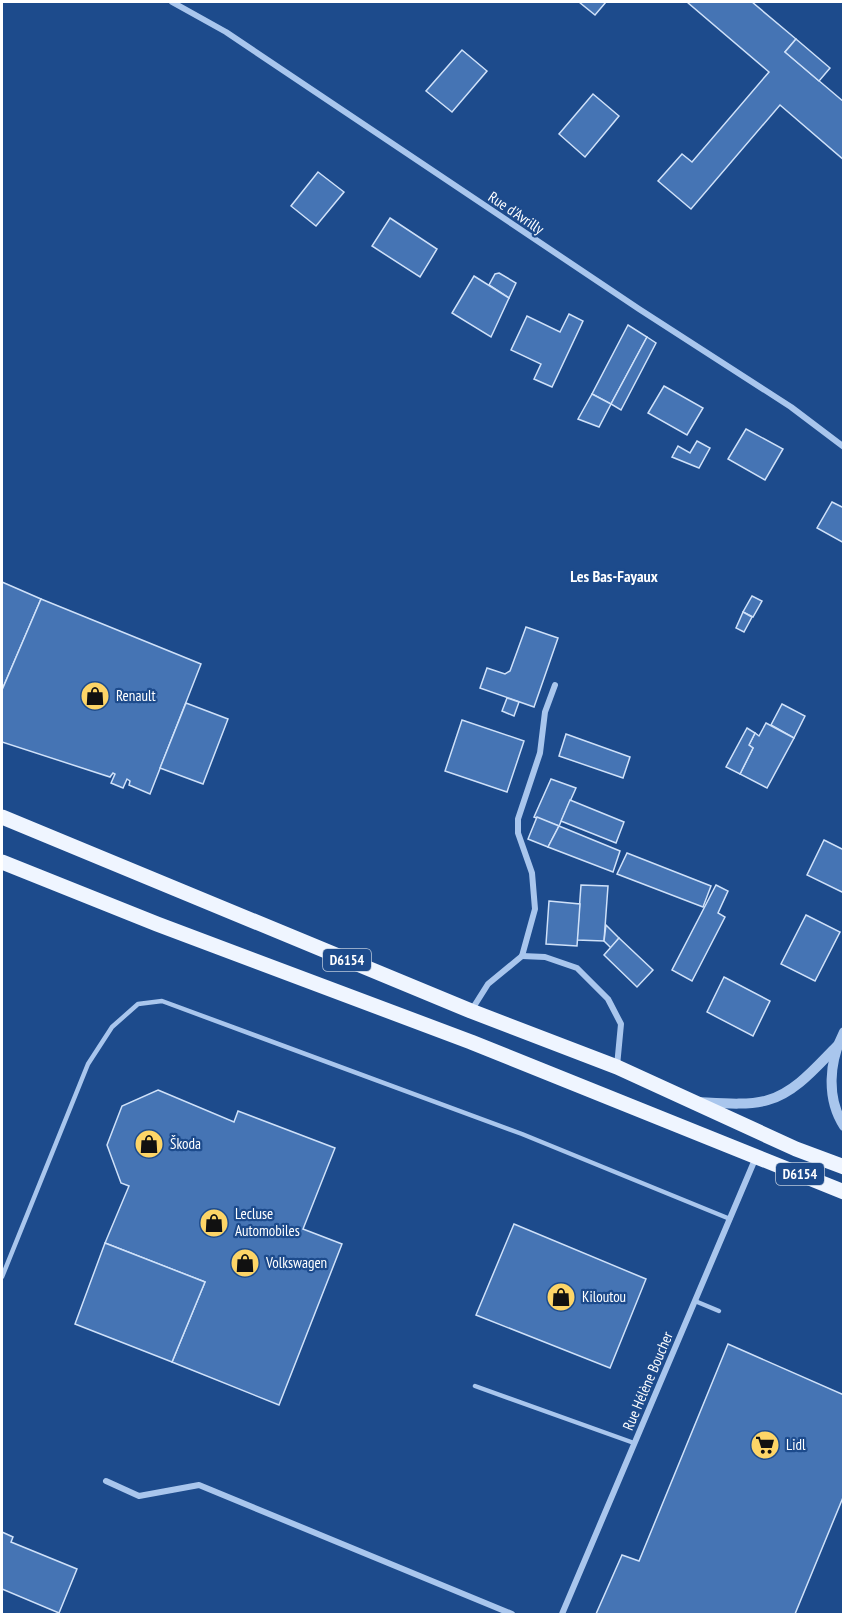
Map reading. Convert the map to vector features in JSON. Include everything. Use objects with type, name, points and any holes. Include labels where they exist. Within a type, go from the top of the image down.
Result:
[{"type":"main road","name":"D6154","points":[[2,817],[471,1011],[616,1067],[796,1149],[843,1167]]},
{"type":"main road","name":"D6154","points":[[2,862],[262,964],[471,1042],[843,1192]]},
{"type":"street","name":"Rue d'Avrilly","points":[[172,2],[226,32],[639,309],[791,407],[843,447]]},
{"type":"street","points":[[471,1011],[488,984],[522,956],[534,909],[532,873],[518,833],[518,819],[540,753],[546,712],[555,686]]},
{"type":"street","points":[[522,956],[545,957],[577,968],[609,999],[621,1024],[616,1067]]},
{"type":"street","points":[[843,1032],[833,1060],[831,1091],[843,1126]]},
{"type":"street","points":[[694,1101],[735,1103],[768,1100],[793,1088],[837,1046]]},
{"type":"street","name":"Rue Hélène Boucher","points":[[561,1614],[756,1156]]},
{"type":"street","points":[[106,1481],[139,1496],[199,1485],[513,1614]]},
{"type":"lane","points":[[2,1277],[88,1064],[112,1026],[138,1004],[162,1001],[522,1134],[730,1219]]},
{"type":"lane","points":[[695,1301],[719,1311]]},
{"type":"lane","points":[[476,1386],[634,1443]]},
{"type":"building","points":[[579,2],[606,2],[595,15]]},
{"type":"building","points":[[687,2],[752,2],[796,39],[785,52],[844,102],[844,160],[780,105],[691,209],[658,181],[682,154],[692,162],[769,72]]},
{"type":"building","points":[[796,39],[830,68],[819,81],[785,52]]},
{"type":"building","points":[[462,50],[487,71],[452,112],[426,91]]},
{"type":"building","points":[[593,94],[619,116],[585,157],[559,134]]},
{"type":"building","points":[[318,172],[344,192],[316,226],[291,206]]},
{"type":"building","points":[[390,218],[437,249],[420,277],[372,246]]},
{"type":"building","points":[[499,273],[516,283],[509,298],[489,285],[495,274]]},
{"type":"building","points":[[474,276],[509,298],[491,337],[452,313]]},
{"type":"building","points":[[569,314],[583,321],[552,387],[534,379],[541,364],[511,350],[527,316],[560,332]]},
{"type":"building","points":[[628,325],[647,337],[611,404],[592,394]]},
{"type":"building","points":[[647,337],[656,343],[621,410],[611,404]]},
{"type":"building","points":[[664,386],[703,408],[687,435],[648,413]]},
{"type":"building","points":[[592,394],[611,404],[599,427],[578,419]]},
{"type":"building","points":[[746,429],[783,449],[765,480],[728,459]]},
{"type":"building","points":[[697,441],[710,448],[699,468],[672,457],[678,446],[690,453]]},
{"type":"building","points":[[832,502],[844,508],[844,543],[817,528]]},
{"type":"building","points":[[2,582],[41,599],[2,690]]},
{"type":"building","points":[[752,596],[762,601],[753,617],[743,612]]},
{"type":"building","name":"Renault","points":[[41,599],[201,664],[150,794],[129,785],[130,781],[127,779],[123,788],[111,783],[115,774],[113,773],[110,777],[2,742],[2,690]]},
{"type":"building","points":[[743,612],[752,617],[744,632],[736,628]]},
{"type":"building","points":[[526,627],[558,638],[534,707],[480,688],[487,668],[505,674],[510,671]]},
{"type":"building","points":[[507,698],[519,702],[514,716],[502,711]]},
{"type":"building","points":[[186,703],[228,719],[203,784],[160,768]]},
{"type":"building","points":[[782,704],[805,716],[794,738],[771,725]]},
{"type":"building","points":[[462,720],[524,741],[507,792],[445,771]]},
{"type":"building","points":[[766,723],[794,738],[767,788],[740,774],[753,748],[749,745],[755,733],[759,736]]},
{"type":"building","points":[[747,728],[755,733],[749,745],[753,748],[740,774],[726,767]]},
{"type":"building","points":[[566,734],[630,757],[623,778],[559,756]]},
{"type":"building","points":[[551,779],[576,788],[559,826],[534,817]]},
{"type":"building","points":[[570,800],[624,822],[616,843],[561,821]]},
{"type":"building","points":[[537,817],[559,826],[548,847],[528,839]]},
{"type":"building","points":[[559,826],[620,851],[613,872],[548,847]]},
{"type":"building","points":[[824,840],[844,850],[844,893],[807,875]]},
{"type":"building","points":[[627,853],[711,886],[703,907],[617,874]]},
{"type":"building","points":[[581,885],[608,886],[604,941],[577,940]]},
{"type":"building","points":[[716,885],[728,891],[718,913],[725,917],[692,981],[672,970]]},
{"type":"building","points":[[549,901],[580,904],[577,946],[546,944]]},
{"type":"building","points":[[806,915],[840,932],[815,981],[781,964]]},
{"type":"building","points":[[606,925],[619,938],[611,948],[604,941]]},
{"type":"building","points":[[619,938],[653,970],[637,987],[604,955]]},
{"type":"building","points":[[724,977],[770,1001],[753,1036],[707,1012]]},
{"type":"building","name":"Volkswagen","points":[[158,1090],[234,1122],[238,1111],[335,1148],[303,1229],[342,1244],[279,1405],[172,1362],[205,1282],[105,1243],[129,1186],[121,1183],[107,1145],[122,1106]]},
{"type":"building","name":"Kiloutou","points":[[514,1224],[646,1279],[610,1368],[476,1315]]},
{"type":"building","points":[[105,1243],[205,1282],[172,1362],[75,1324]]},
{"type":"building","name":"Lidl","points":[[728,1344],[844,1395],[844,1495],[795,1614],[596,1614],[622,1555],[639,1561]]},
{"type":"building","points":[[2,1532],[13,1537],[11,1542],[77,1569],[59,1613],[2,1589]]},
{"type":"place","name":"Renault","points":[[95,696]]},
{"type":"place","name":"Škoda","points":[[149,1144]]},
{"type":"place","name":"Lecluse Automobiles","points":[[214,1223]]},
{"type":"place","name":"Volkswagen","points":[[245,1263]]},
{"type":"place","name":"Kiloutou","points":[[561,1297]]},
{"type":"place","name":"Lidl","points":[[765,1445]]},
{"type":"district","name":"Les Bas-Fayaux","points":[[614,576]]}]
